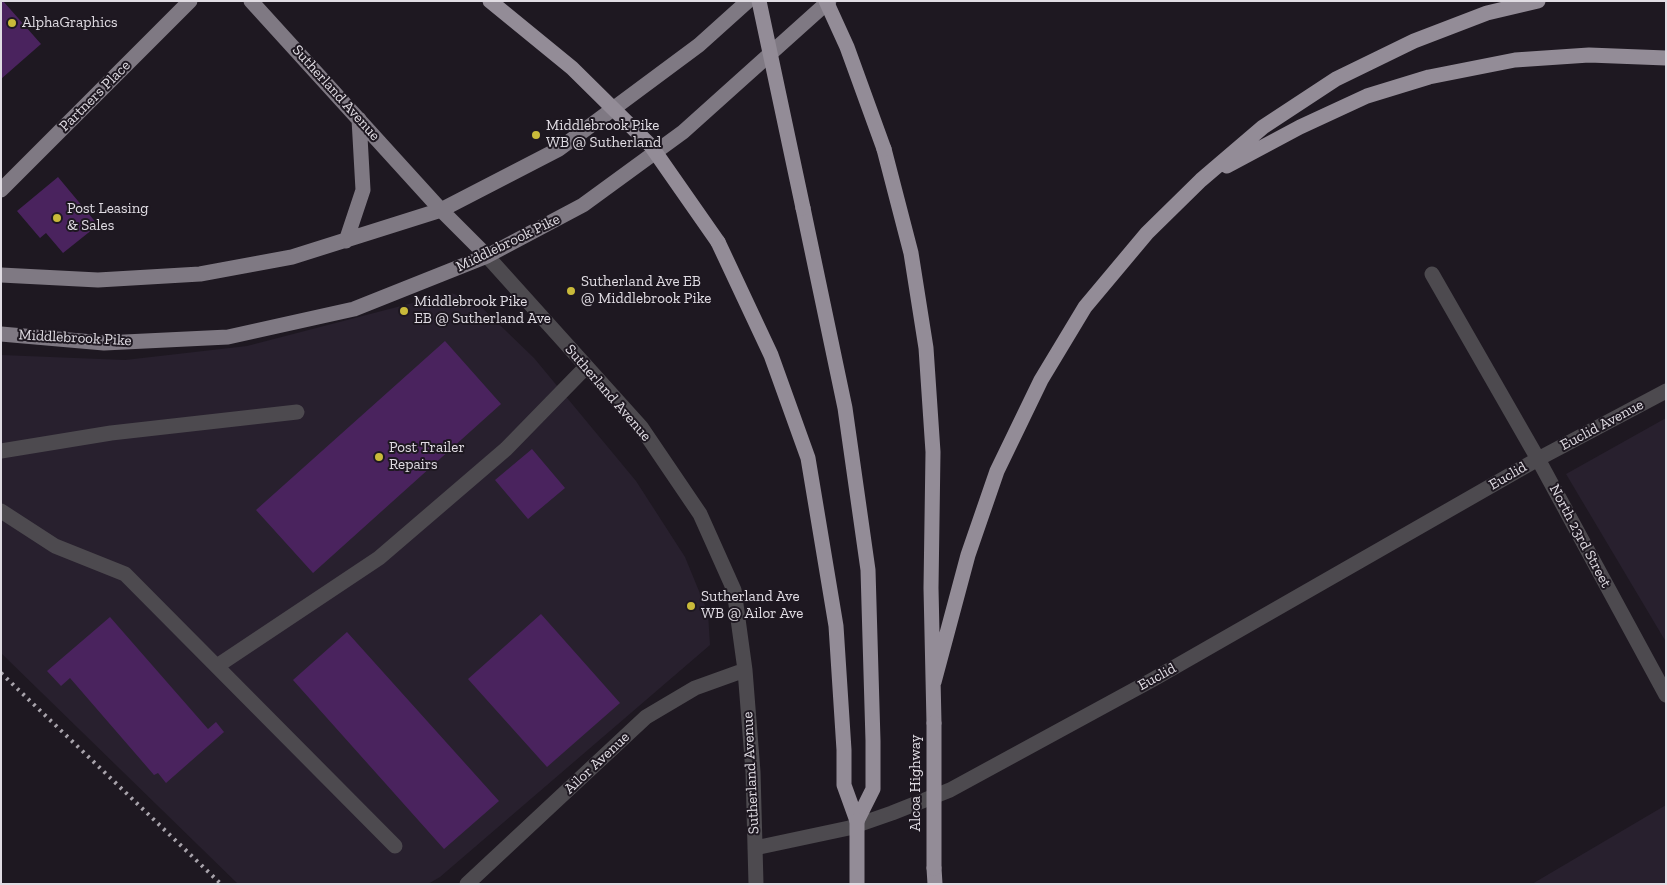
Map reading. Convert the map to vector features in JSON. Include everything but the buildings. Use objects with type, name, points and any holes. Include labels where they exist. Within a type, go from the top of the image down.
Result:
[{"type":"highway","points":[[490,1],[572,68],[651,146],[718,242],[771,356],[808,458],[836,626],[844,750],[844,785],[857,821],[857,884]]},
{"type":"highway","points":[[759,1],[845,408],[868,570],[873,789],[857,821]]},
{"type":"highway","points":[[827,1],[847,47],[884,149],[911,254],[926,348],[933,452],[931,588],[934,682]]},
{"type":"highway","points":[[934,682],[968,555],[997,471],[1041,380],[1085,308],[1147,233],[1201,180],[1263,127],[1336,79],[1414,41],[1487,13],[1538,1]]},
{"type":"highway","points":[[1201,180],[1300,127],[1367,96],[1429,77],[1515,60],[1589,55],[1666,58]]},
{"type":"highway","name":"Alcoa Highway","points":[[934,682],[935,884]]},
{"type":"main road","name":"Partners Place","points":[[1,190],[190,1]]},
{"type":"main road","name":"Sutherland Avenue","points":[[251,1],[441,210],[487,256]]},
{"type":"main road","points":[[1,275],[98,280],[200,274],[292,257],[441,210],[559,149],[699,45],[748,1]]},
{"type":"main road","name":"Middlebrook Pike","points":[[1,334],[104,343],[228,337],[354,309],[487,256],[583,206],[683,132],[827,1]]},
{"type":"main road","points":[[346,241],[363,190],[359,119]]},
{"type":"street","name":"Sutherland Avenue","points":[[487,256],[641,428],[700,514],[734,590],[745,670],[753,772],[756,884]]},
{"type":"street","name":"North 23rd Street","points":[[1432,274],[1538,459],[1666,695]]},
{"type":"street","points":[[217,666],[379,558],[506,449],[586,366]]},
{"type":"street","name":"Euclid Avenue","points":[[1538,459],[1666,391]]},
{"type":"street","points":[[1,451],[110,433],[297,412]]},
{"type":"street","name":"Euclid","points":[[755,848],[849,828],[950,790],[1152,680],[1538,459]]},
{"type":"street","points":[[1,511],[55,546],[125,574],[396,846]]},
{"type":"street","name":"Ailor Avenue","points":[[467,884],[646,717],[695,688],[745,670]]},
{"type":"shaded area","points":[[451,293],[475,301],[534,358],[636,481],[685,557],[708,613],[710,645],[440,877],[428,884],[238,884],[1,653],[1,355],[125,360],[247,346]]},
{"type":"shaded area","points":[[1666,418],[1666,642],[1566,474]]},
{"type":"shaded area","points":[[1666,805],[1666,884],[1532,884]]},
{"type":"railway","points":[[1,673],[221,884]]},
{"type":"place","name":"AlphaGraphics","points":[[12,23]]},
{"type":"place","name":"Middlebrook Pike WB @ Sutherland","points":[[536,135]]},
{"type":"place","name":"Post Leasing & Sales","points":[[57,218]]},
{"type":"place","name":"Sutherland Ave EB @ Middlebrook Pike","points":[[571,291]]},
{"type":"place","name":"Middlebrook Pike EB @ Sutherland Ave","points":[[404,311]]},
{"type":"place","name":"Post Trailer Repairs","points":[[379,457]]},
{"type":"place","name":"Sutherland Ave WB @ Ailor Ave","points":[[691,606]]}]
